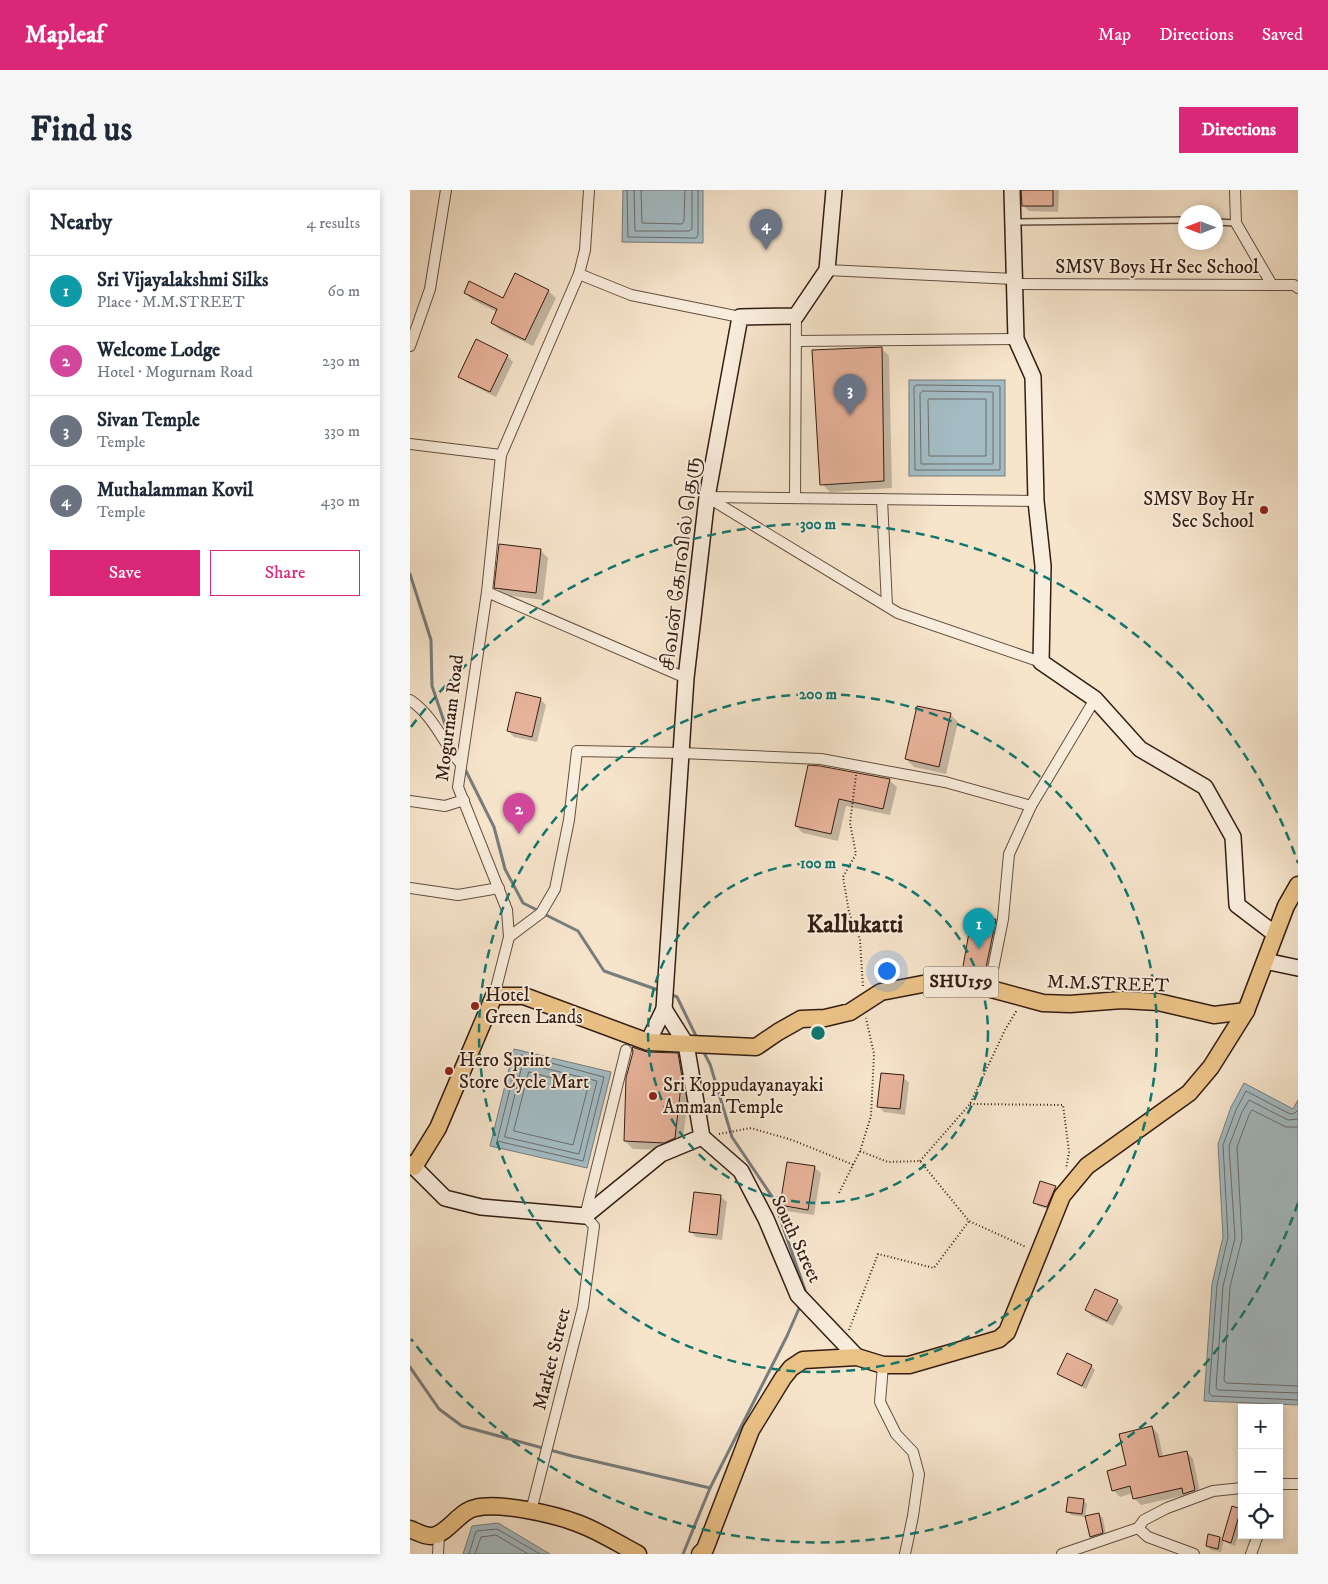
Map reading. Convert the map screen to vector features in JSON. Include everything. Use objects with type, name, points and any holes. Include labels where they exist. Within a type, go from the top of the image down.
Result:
[{"type":"main road","points":[[700,1554],[704,1549],[751,1430],[791,1368],[803,1360],[857,1356],[883,1365],[909,1365],[999,1338],[1006,1332],[1062,1196],[1087,1166],[1188,1094],[1211,1066],[1246,1011],[1286,906],[1298,885]]},
{"type":"main road","name":"M.M.STREET","points":[[686,1044],[756,1047],[801,1019],[825,1018],[850,1012],[881,992],[933,982],[965,982],[1043,1003],[1070,1004],[1122,1000],[1158,1002],[1214,1015],[1246,1011]]},
{"type":"main road","name":"SHU159","points":[[494,996],[524,996],[648,1042],[686,1044]]},
{"type":"main road","name":"Mogurnam Road","points":[[411,1168],[438,1128],[494,996]]},
{"type":"main road","points":[[410,1529],[425,1535],[438,1535],[462,1514],[475,1508],[517,1508],[578,1523],[638,1554]]},
{"type":"street","points":[[410,346],[430,289],[446,190]]},
{"type":"street","name":"Mogurnam Road","points":[[494,996],[509,937],[507,910],[458,787],[487,592],[501,456],[579,274],[585,250],[589,190]]},
{"type":"street","points":[[795,498],[796,316],[827,270],[834,190]]},
{"type":"street","points":[[1012,190],[1016,339],[1033,377],[1036,501],[1043,566],[1041,662]]},
{"type":"street","points":[[1235,190],[1236,223],[1272,285]]},
{"type":"street","name":"SMSV Boys Hr Sec School","points":[[827,270],[1014,282],[1294,285],[1298,288]]},
{"type":"street","points":[[579,274],[631,295],[740,317],[796,316]]},
{"type":"street","name":"சிவன் கோவில் தெரு","points":[[664,1009],[686,678],[707,498],[740,317]]},
{"type":"street","points":[[796,341],[1016,339]]},
{"type":"street","points":[[410,444],[501,456]]},
{"type":"street","points":[[707,498],[1036,501]]},
{"type":"street","points":[[707,498],[898,613],[1041,662],[1095,699],[1140,749],[1205,787],[1233,837],[1237,905],[1275,934]]},
{"type":"street","points":[[882,499],[887,606]]},
{"type":"street","points":[[487,592],[686,678]]},
{"type":"street","points":[[989,989],[1003,919],[1009,854],[1031,806],[1095,699]]},
{"type":"street","points":[[410,700],[420,707],[436,726],[453,755],[461,764]]},
{"type":"street","points":[[509,937],[541,913],[555,889],[569,820],[577,751],[821,759],[945,782],[1031,806]]},
{"type":"street","points":[[410,801],[445,806],[464,800]]},
{"type":"street","points":[[410,888],[458,895],[499,888]]},
{"type":"street","points":[[1265,961],[1298,968]]},
{"type":"street","points":[[648,1042],[664,1009]]},
{"type":"street","points":[[411,1168],[445,1198],[481,1206],[585,1216],[661,1154],[702,1137],[686,1044],[664,1009]]},
{"type":"street","points":[[585,1216],[626,1050]]},
{"type":"street","name":"South Street","points":[[702,1137],[740,1171],[766,1219],[798,1295],[857,1356]]},
{"type":"street","name":"Market Street","points":[[531,1511],[583,1308],[594,1226],[585,1216]]},
{"type":"street","points":[[883,1365],[880,1402],[896,1434],[913,1452],[919,1474],[905,1554]]},
{"type":"street","points":[[1283,1484],[1298,1484]]},
{"type":"street","points":[[1062,1554],[1138,1528],[1144,1520],[1167,1508],[1213,1491],[1238,1488]]},
{"type":"street","points":[[1138,1528],[1148,1537],[1194,1554]]},
{"type":"street","points":[[438,1535],[438,1554]]},
{"type":"street","points":[[1251,1554],[1257,1539]]},
{"type":"lane","points":[[1012,222],[1178,220]]},
{"type":"lane","points":[[1223,222],[1236,223]]},
{"type":"path","points":[[839,1193],[860,1151],[870,1116],[874,1054],[866,1020],[860,940],[849,912],[843,877],[856,854],[850,823],[857,766]]},
{"type":"path","points":[[860,1151],[888,1162],[920,1161],[970,1104],[1005,1030],[1024,998]]},
{"type":"path","points":[[970,1104],[1063,1105],[1069,1152],[1066,1169]]},
{"type":"path","points":[[702,1137],[751,1128],[792,1140],[854,1165]]},
{"type":"path","points":[[920,1161],[969,1221],[1039,1253]]},
{"type":"path","points":[[844,1344],[878,1254],[934,1268],[969,1221]]},
{"type":"water","points":[[623,190],[703,190],[703,243],[622,242]]},
{"type":"water","points":[[909,380],[1005,380],[1005,476],[909,476]]},
{"type":"water","points":[[514,1049],[611,1072],[587,1168],[490,1146]]},
{"type":"water","points":[[1244,1083],[1293,1109],[1298,1100],[1298,1405],[1204,1401],[1212,1284],[1223,1237],[1218,1144],[1231,1107]]},
{"type":"water","points":[[498,1523],[550,1554],[463,1554],[472,1526]]},
{"type":"building","points":[[1021,190],[1053,190],[1053,206],[1022,206]]},
{"type":"building","points":[[515,273],[549,290],[525,340],[491,323],[497,309],[464,293],[469,281],[503,298]]},
{"type":"building","points":[[476,339],[508,355],[490,392],[458,377]]},
{"type":"building","points":[[882,347],[884,481],[820,485],[812,350]]},
{"type":"building","points":[[499,544],[541,549],[536,593],[494,588]]},
{"type":"building","points":[[516,692],[541,698],[532,737],[507,731]]},
{"type":"building","points":[[917,706],[951,713],[939,767],[905,759]]},
{"type":"building","points":[[808,765],[890,779],[883,809],[839,799],[831,834],[795,826]]},
{"type":"building","points":[[996,919],[984,977],[962,972],[971,921]]},
{"type":"building","name":"Sri Koppudayanayaki Amman Temple","points":[[632,1047],[647,1052],[678,1053],[682,1077],[675,1138],[664,1143],[624,1141],[626,1078],[633,1052]]},
{"type":"building","points":[[881,1073],[904,1075],[900,1109],[877,1107]]},
{"type":"building","points":[[787,1162],[815,1166],[808,1210],[780,1205]]},
{"type":"building","points":[[1040,1181],[1056,1186],[1047,1207],[1033,1203]]},
{"type":"building","points":[[694,1192],[721,1195],[717,1235],[689,1232]]},
{"type":"building","points":[[1095,1289],[1118,1300],[1107,1321],[1085,1310]]},
{"type":"building","points":[[1067,1353],[1092,1365],[1082,1386],[1057,1374]]},
{"type":"building","points":[[1152,1426],[1159,1457],[1187,1451],[1195,1490],[1183,1494],[1182,1488],[1133,1499],[1130,1486],[1112,1491],[1107,1471],[1126,1465],[1119,1434]]},
{"type":"building","points":[[1068,1497],[1084,1499],[1082,1514],[1066,1512]]},
{"type":"building","points":[[1232,1506],[1238,1508],[1238,1519],[1231,1543],[1222,1540]]},
{"type":"building","points":[[1099,1513],[1103,1533],[1090,1537],[1085,1516]]},
{"type":"building","points":[[1208,1534],[1220,1537],[1218,1549],[1206,1546]]},
{"type":"waterway","points":[[410,574],[431,640],[432,686],[453,746]]},
{"type":"waterway","points":[[464,767],[494,827],[505,869],[523,903],[539,911]]},
{"type":"waterway","points":[[544,914],[578,931],[604,971],[661,991]]},
{"type":"waterway","points":[[670,994],[677,997],[697,1038]]},
{"type":"waterway","points":[[703,1051],[710,1064],[732,1137],[773,1198],[806,1293],[805,1296]]},
{"type":"waterway","points":[[683,1554],[710,1488],[787,1336],[801,1304]]},
{"type":"waterway","points":[[410,1367],[439,1409],[462,1426],[572,1456],[710,1488]]},
{"type":"place","name":"Muthalamman Kovil","points":[[766,250]]},
{"type":"place","name":"Sivan Temple","points":[[850,415]]},
{"type":"place","name":"SMSV Boy Hr Sec School","points":[[1264,510]]},
{"type":"place","name":"Welcome Lodge","points":[[519,834]]},
{"type":"place","name":"Sri Vijayalakshmi Silks","points":[[979,949]]},
{"type":"place","name":"Hotel Green Lands","points":[[475,1006]]},
{"type":"place","name":"Hero Sprint Store Cycle Mart","points":[[449,1071]]},
{"type":"place","name":"Sri Koppudayanayaki Amman Temple","points":[[653,1096]]},
{"type":"district","name":"Kallukatti","points":[[855,925]]}]
